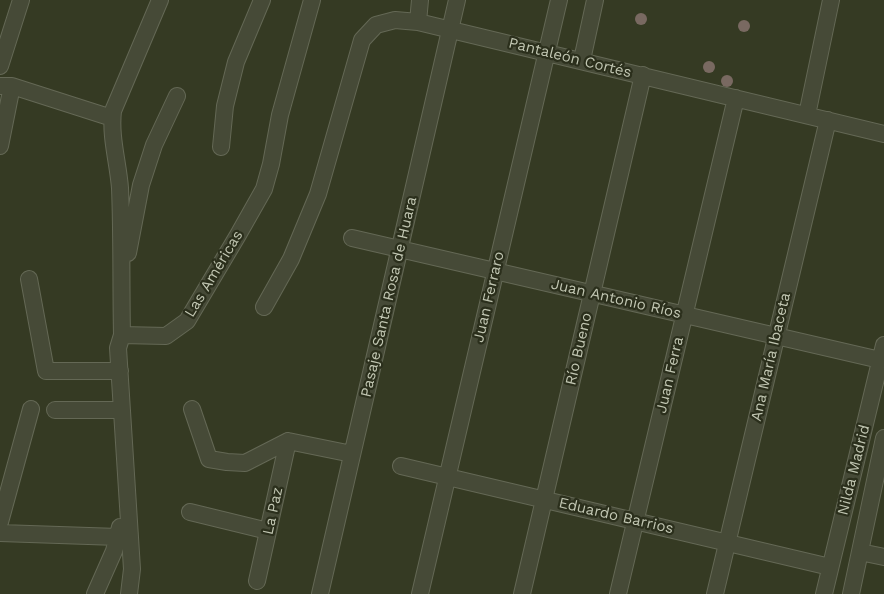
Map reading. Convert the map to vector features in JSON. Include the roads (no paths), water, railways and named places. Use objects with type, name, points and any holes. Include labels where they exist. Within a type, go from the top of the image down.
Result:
[{"type":"street","points":[[0,66],[21,0]]},
{"type":"street","points":[[129,594],[132,569],[118,348],[122,335],[120,187],[111,130],[113,111],[160,0]]},
{"type":"street","points":[[221,147],[225,106],[236,62],[262,0]]},
{"type":"street","name":"Las Américas","points":[[122,335],[166,336],[186,321],[238,235],[264,188],[271,164],[280,115],[312,0]]},
{"type":"street","points":[[418,22],[420,0]]},
{"type":"street","name":"Pasaje Santa Rosa de Huara","points":[[320,594],[457,0]]},
{"type":"street","name":"Juan Ferraro","points":[[420,594],[559,0]]},
{"type":"street","points":[[582,60],[595,0]]},
{"type":"street","points":[[807,115],[831,0]]},
{"type":"street","name":"Pantaleón Cortés","points":[[264,307],[291,259],[318,194],[362,40],[376,25],[395,20],[418,22],[884,134]]},
{"type":"street","name":"Río Bueno","points":[[522,594],[643,75]]},
{"type":"street","points":[[0,146],[6,86],[112,118]]},
{"type":"street","points":[[121,284],[141,185],[154,145],[177,96]]},
{"type":"street","name":"Juan Ferra","points":[[618,594],[736,98]]},
{"type":"street","name":"Ana María Ibaceta","points":[[715,594],[828,120]]},
{"type":"street","name":"Juan Antonio Ríos","points":[[352,238],[776,336],[882,353]]},
{"type":"street","points":[[28,279],[46,371],[120,371]]},
{"type":"street","name":"Nilda Madrid","points":[[824,594],[882,353]]},
{"type":"street","points":[[0,522],[31,409]]},
{"type":"street","points":[[192,409],[209,459],[245,463],[288,441],[352,454]]},
{"type":"street","points":[[55,410],[122,410]]},
{"type":"street","name":"Nilda Madrid","points":[[851,594],[884,438]]},
{"type":"street","name":"La Paz","points":[[257,581],[288,441]]},
{"type":"street","name":"Eduardo Barrios","points":[[401,466],[830,567]]},
{"type":"street","points":[[95,594],[118,537],[127,488]]},
{"type":"street","points":[[190,512],[268,530]]},
{"type":"street","points":[[0,533],[118,537]]},
{"type":"street","points":[[860,552],[884,557]]}]
